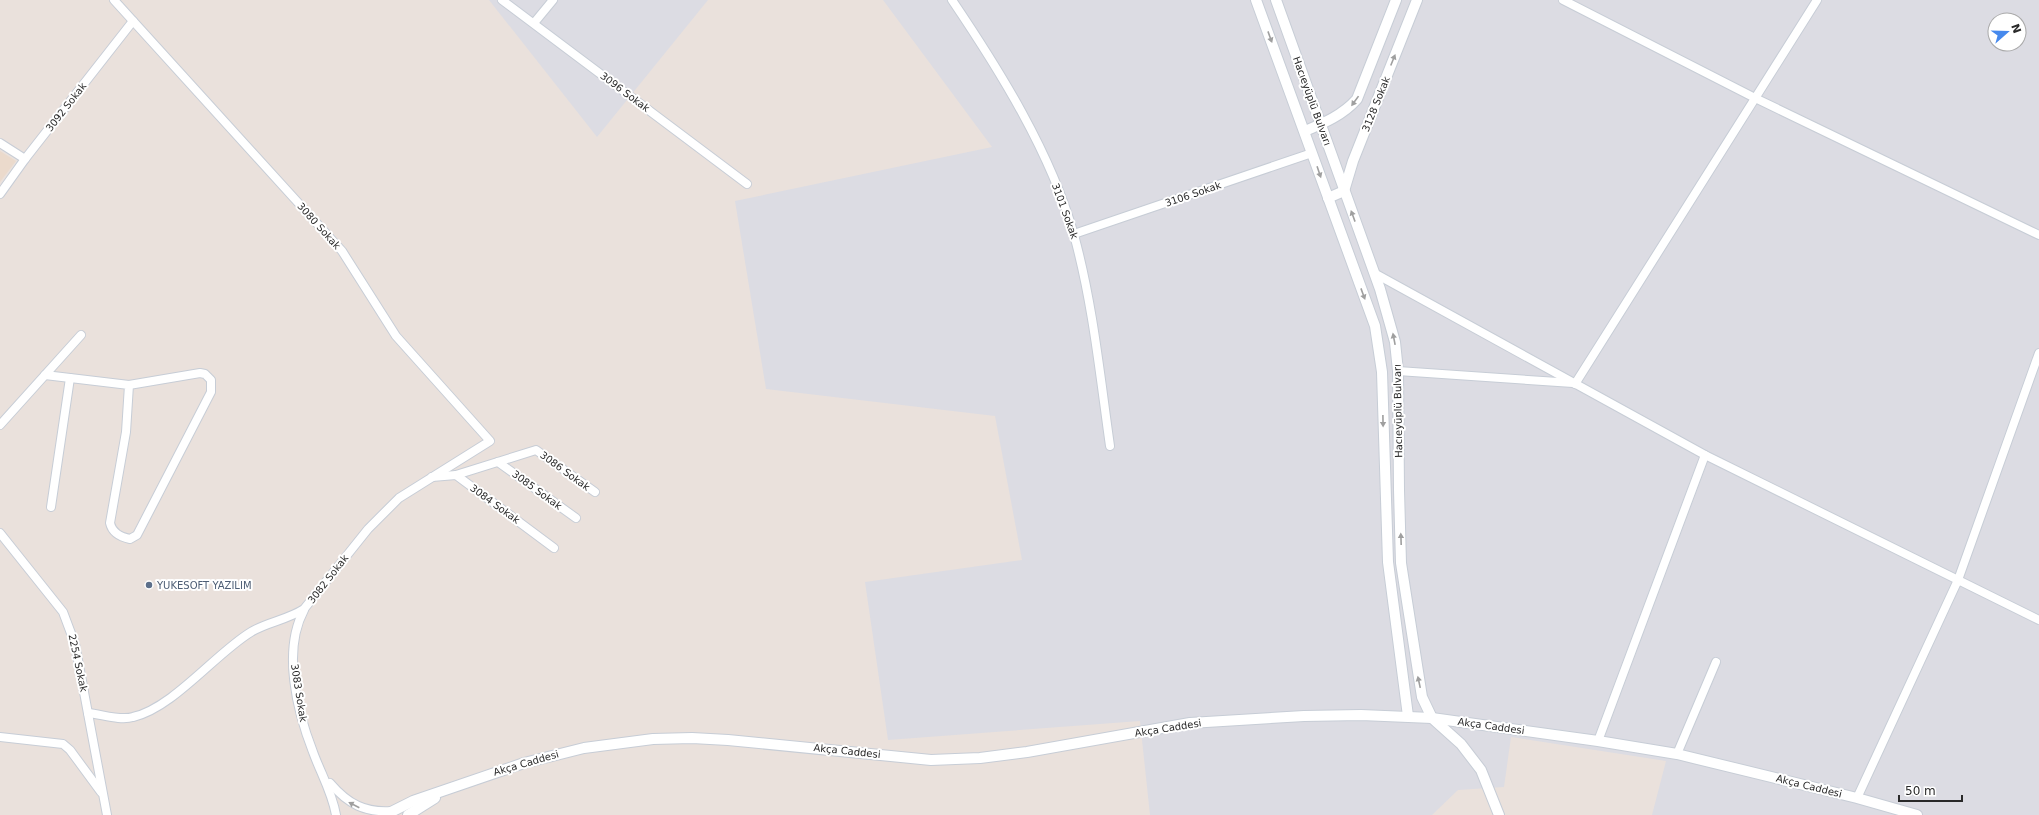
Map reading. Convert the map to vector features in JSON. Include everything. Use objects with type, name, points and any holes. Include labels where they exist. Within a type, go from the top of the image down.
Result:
[{"type":"street","name":"3080 Sokak","points":[[114,0],[342,251],[396,336],[490,441]]},
{"type":"street","name":"3096 Sokak","points":[[502,0],[747,184]]},
{"type":"street","points":[[534,23],[553,0]]},
{"type":"street","name":"3101 Sokak","points":[[952,0],[986,52],[1016,103],[1043,156],[1074,234],[1096,336],[1110,446]]},
{"type":"street","name":"Hacıeyüplü Bulvarı","points":[[1256,0],[1375,326],[1379,343],[1382,372],[1388,562],[1408,716]]},
{"type":"street","name":"Hacıeyüplü Bulvarı","points":[[1276,0],[1391,324],[1398,371],[1399,490],[1402,563],[1422,697],[1432,718],[1461,744],[1481,770],[1499,815]]},
{"type":"street","name":"3128 Sokak","points":[[1305,131],[1340,115],[1350,108],[1357,99],[1396,0]]},
{"type":"street","name":"3128 Sokak","points":[[1344,191],[1353,161],[1417,0]]},
{"type":"street","points":[[1563,0],[1755,98],[2039,235]]},
{"type":"street","points":[[1576,384],[1817,0]]},
{"type":"street","name":"3092 Sokak","points":[[0,194],[24,158],[134,21]]},
{"type":"street","points":[[0,143],[24,158]]},
{"type":"street","name":"3106 Sokak","points":[[1074,234],[1312,153]]},
{"type":"street","points":[[1328,198],[1344,191]]},
{"type":"street","points":[[1374,273],[1705,455],[2039,620]]},
{"type":"street","points":[[0,426],[81,336]]},
{"type":"street","points":[[1857,798],[1958,580],[2039,353]]},
{"type":"street","points":[[1398,371],[1576,384]]},
{"type":"street","points":[[45,375],[129,385],[200,373],[209,378],[212,387],[137,535],[130,539],[112,530],[110,523],[126,432],[130,401],[129,385]]},
{"type":"street","points":[[51,507],[70,378]]},
{"type":"street","name":"3082 Sokak","points":[[88,713],[133,718],[144,713],[170,697],[251,632],[291,618],[304,609],[368,529],[399,498],[490,441]]},
{"type":"street","name":"3086 Sokak","points":[[498,462],[536,450],[595,492]]},
{"type":"street","points":[[1598,741],[1705,455]]},
{"type":"street","points":[[432,477],[446,478],[498,462]]},
{"type":"street","name":"3085 Sokak","points":[[498,462],[576,518]]},
{"type":"street","name":"3084 Sokak","points":[[456,475],[554,548]]},
{"type":"street","name":"2254 Sokak","points":[[0,533],[63,612],[68,623],[75,644],[107,815]]},
{"type":"street","points":[[1388,562],[1402,563]]},
{"type":"street","name":"3083 Sokak","points":[[304,609],[296,626],[294,636],[293,654],[295,686],[305,730],[313,754],[333,796],[336,815]]},
{"type":"street","points":[[1677,754],[1716,662]]},
{"type":"street","name":"Akça Caddesi","points":[[388,813],[413,801],[443,792],[492,773],[556,754],[609,744],[653,739],[692,738],[728,740],[931,760],[959,759],[1027,752],[1190,723],[1304,716],[1408,716],[1598,741],[1677,754],[1857,798],[1917,815]]},
{"type":"street","points":[[0,737],[63,744],[70,750],[103,794]]},
{"type":"street","name":"3083 Sokak","points":[[323,775],[350,803],[365,810],[388,813]]},
{"type":"street","name":"Akça Caddesi","points":[[408,815],[443,792]]},
{"type":"shaded area","points":[[489,0],[708,0],[597,137]]},
{"type":"shaded area","points":[[883,0],[2039,0],[2039,815],[1652,815],[1666,761],[1511,737],[1504,787],[1458,790],[1432,815],[1150,815],[1140,721],[888,740],[865,582],[1022,560],[995,416],[766,389],[735,201],[992,147]]},
{"type":"shaded area","points":[[0,151],[16,161],[0,182]]},
{"type":"place","name":"YUKESOFT YAZILIM","points":[[149,585]]}]
